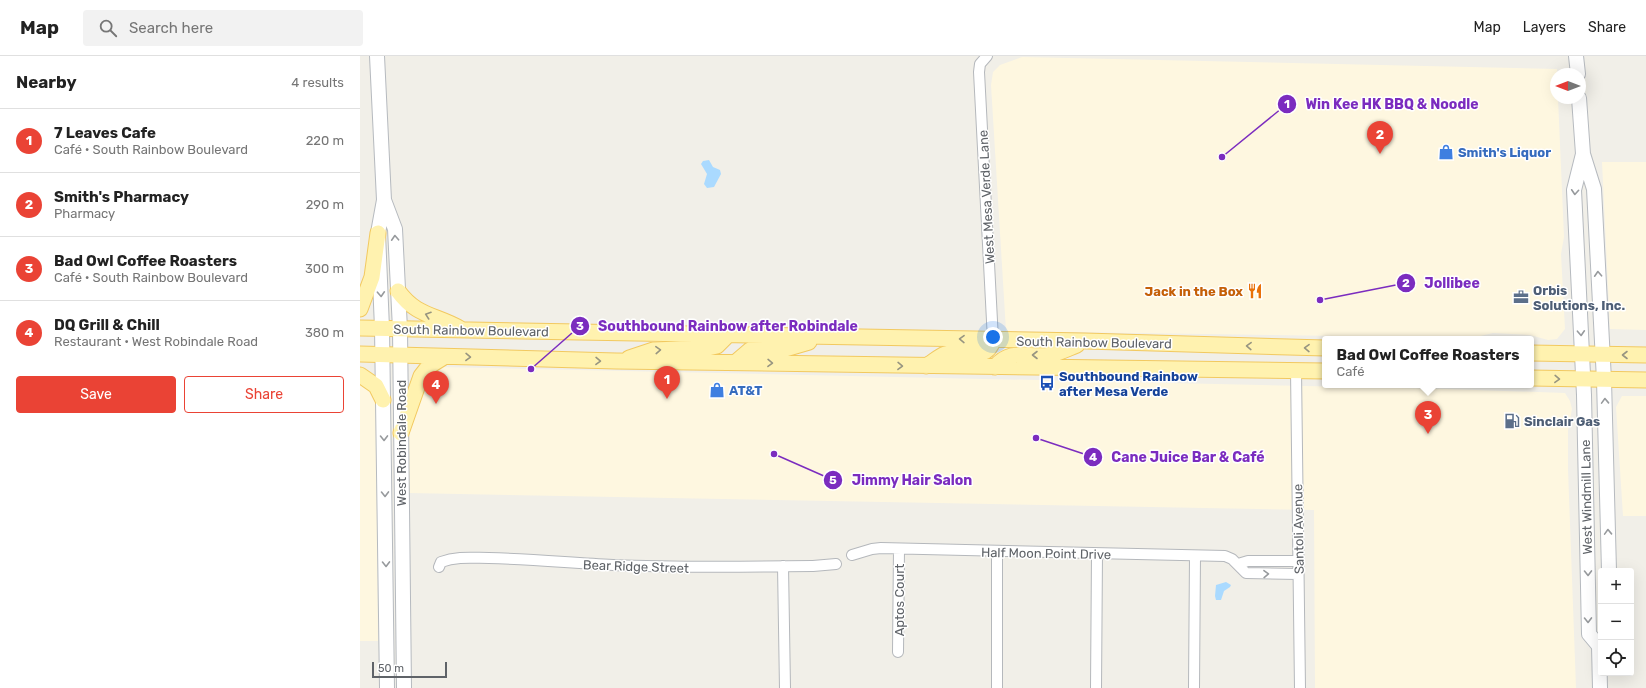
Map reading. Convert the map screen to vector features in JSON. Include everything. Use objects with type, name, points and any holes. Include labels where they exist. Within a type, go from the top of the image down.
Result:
[{"type":"main road","name":"West Robindale Road","points":[[377,56],[384,200],[378,233],[382,328],[387,688]]},
{"type":"main road","points":[[1576,56],[1577,68]]},
{"type":"main road","name":"West Windmill Lane","points":[[1579,104],[1583,154],[1594,189],[1604,380],[1609,568]]},
{"type":"main road","name":"West Windmill Lane","points":[[1583,154],[1574,190],[1583,380],[1589,634],[1598,642]]},
{"type":"main road","name":"West Robindale Road","points":[[384,200],[395,229],[400,329],[404,688]]},
{"type":"main road","points":[[360,309],[372,277],[378,233]]},
{"type":"main road","points":[[398,291],[416,310],[444,320],[464,331]]},
{"type":"main road","name":"South Rainbow Boulevard","points":[[360,328],[822,338],[1086,341],[1322,348]]},
{"type":"main road","points":[[621,361],[652,350],[708,348],[717,346],[727,336]]},
{"type":"main road","points":[[736,362],[750,350],[785,349],[822,338]]},
{"type":"main road","points":[[926,366],[946,354],[982,353],[991,345],[993,340]]},
{"type":"main road","points":[[994,367],[1006,357],[1017,355],[1050,355],[1086,341]]},
{"type":"main road","points":[[1224,369],[1245,361],[1277,360],[1286,354],[1288,347]]},
{"type":"main road","points":[[1534,353],[1646,355]]},
{"type":"main road","name":"South Rainbow Boulevard","points":[[360,354],[621,361],[1322,371]]},
{"type":"main road","points":[[401,433],[421,376],[428,367],[444,357]]},
{"type":"main road","points":[[1296,370],[1302,363],[1322,361]]},
{"type":"main road","points":[[360,375],[376,386],[383,400]]},
{"type":"main road","points":[[1534,378],[1646,380]]},
{"type":"main road","points":[[385,511],[392,514],[396,551],[403,570]]},
{"type":"main road","name":"West Windmill Lane","points":[[1600,676],[1600,688]]},
{"type":"street","name":"West Mesa Verde Lane","points":[[986,56],[980,64],[979,72],[993,340]]},
{"type":"street","name":"Santoli Avenue","points":[[1296,370],[1300,688]]},
{"type":"street","name":"Half Moon Point Drive","points":[[852,555],[872,549],[899,549],[1225,556],[1238,564],[1246,573],[1253,575],[1298,574]]},
{"type":"street","name":"Aptos Court","points":[[898,652],[899,549]]},
{"type":"street","points":[[996,688],[997,552]]},
{"type":"street","points":[[1096,688],[1097,554]]},
{"type":"street","points":[[1194,688],[1196,556]]},
{"type":"street","name":"Bear Ridge Street","points":[[439,567],[442,562],[465,558],[517,558],[570,563],[666,567],[836,564]]},
{"type":"street","points":[[1238,564],[1248,561],[1298,561]]},
{"type":"street","points":[[783,566],[785,688]]},
{"type":"shaded area","points":[[1022,57],[1550,69],[1550,104],[1558,104],[1564,237],[1561,254],[1565,329],[1557,339],[1548,340],[1530,335],[1493,333],[1480,336],[1339,336],[1006,331],[991,85],[993,72],[1000,65]]},
{"type":"shaded area","points":[[1602,162],[1646,162],[1646,330],[1610,329]]},
{"type":"shaded area","points":[[440,367],[1322,386],[1322,388],[1446,389],[1565,393],[1570,401],[1572,409],[1568,430],[1568,469],[1576,688],[1315,688],[1314,510],[408,493],[408,428],[425,377]]},
{"type":"shaded area","points":[[360,381],[368,385],[376,399],[378,641],[360,641]]},
{"type":"shaded area","points":[[1622,396],[1646,396],[1646,516],[1623,516],[1616,407]]},
{"type":"water","points":[[709,160],[713,167],[720,170],[721,174],[714,187],[707,188],[704,184],[707,174],[701,164],[703,161]]},
{"type":"water","points":[[1226,582],[1231,585],[1230,587],[1224,591],[1221,600],[1216,600],[1216,585]]},
{"type":"place","name":"Smith's Liquor","points":[[1446,152]]},
{"type":"place","name":"Smith's Pharmacy","points":[[1380,154]]},
{"type":"place","name":"Win Kee HK BBQ & Noodle","points":[[1222,157]]},
{"type":"place","name":"Jack in the Box","points":[[1255,291]]},
{"type":"place","name":"Orbis Solutions, Inc.","points":[[1521,297]]},
{"type":"place","name":"Jollibee","points":[[1320,300]]},
{"type":"place","name":"Southbound Rainbow after Robindale","points":[[531,369]]},
{"type":"place","name":"Southbound Rainbow after Mesa Verde","points":[[1047,383]]},
{"type":"place","name":"AT&T","points":[[717,390]]},
{"type":"place","name":"7 Leaves Cafe","points":[[667,399]]},
{"type":"place","name":"DQ Grill & Chill","points":[[436,404]]},
{"type":"place","name":"Sinclair Gas","points":[[1512,421]]},
{"type":"place","name":"Bad Owl Coffee Roasters","points":[[1428,434]]},
{"type":"place","name":"Cane Juice Bar & Café","points":[[1036,438]]},
{"type":"place","name":"Jimmy Hair Salon","points":[[774,454]]}]
